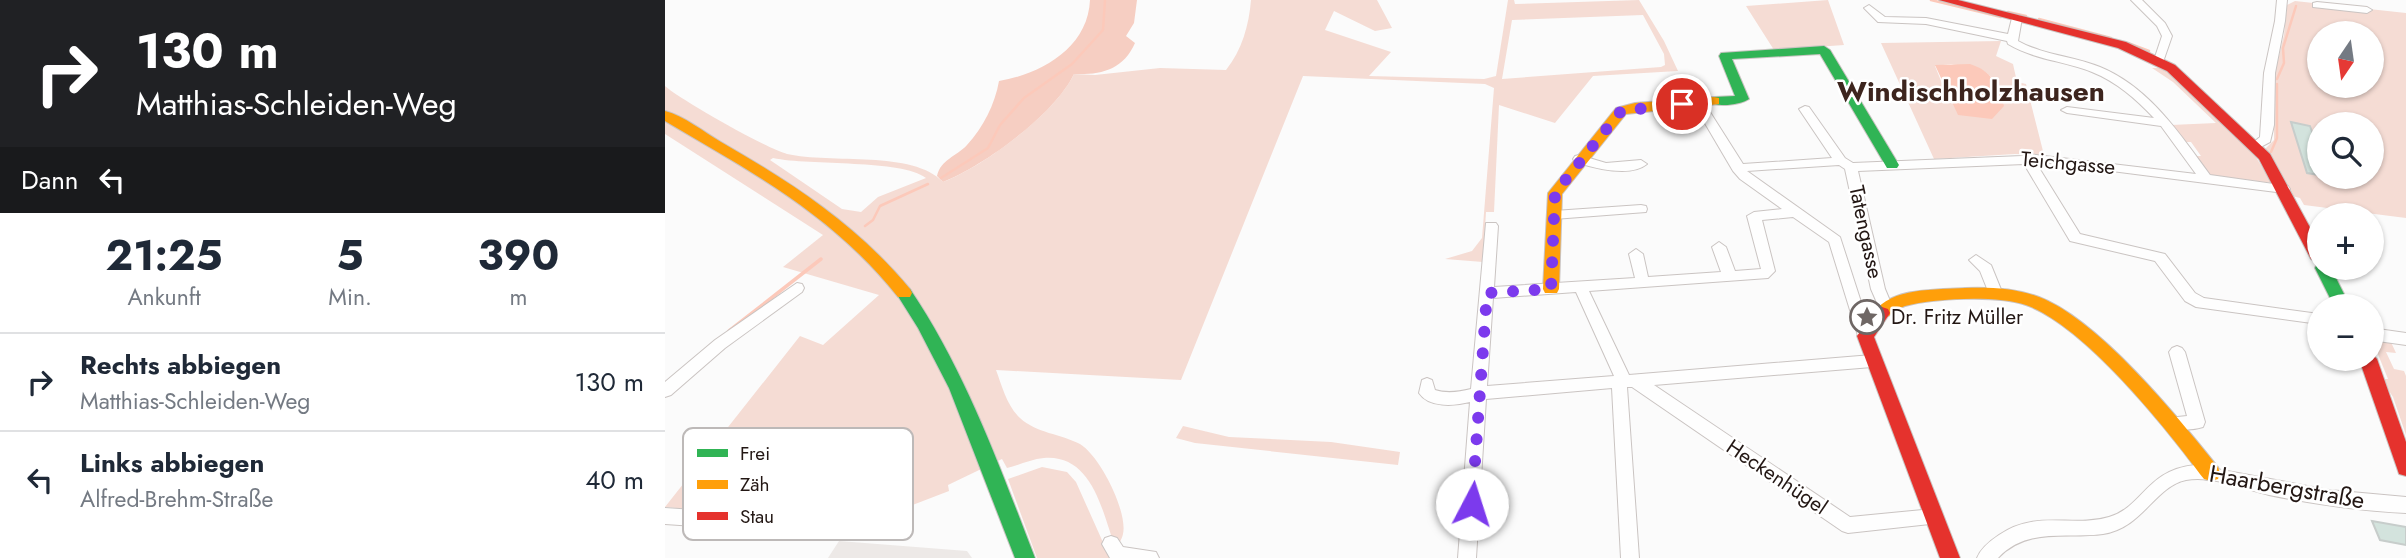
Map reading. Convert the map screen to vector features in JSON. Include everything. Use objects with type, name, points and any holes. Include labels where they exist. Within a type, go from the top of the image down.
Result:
[{"type":"street","points":[[1945,0],[2122,45],[2159,60],[2181,75],[2255,146],[2284,189],[2307,235]]},
{"type":"street","points":[[2136,0],[2161,25],[2167,36],[2159,60]]},
{"type":"street","points":[[2255,146],[2266,139],[2268,129],[2268,81],[2282,18],[2282,0]]},
{"type":"street","points":[[2317,5],[2354,4],[2367,10]]},
{"type":"street","points":[[1869,8],[1882,20],[1926,20],[2010,38],[2021,47],[2108,75],[2135,93],[2164,123],[2205,178]]},
{"type":"street","points":[[2010,38],[2017,18]]},
{"type":"street","points":[[1551,289],[1555,193],[1579,159],[1621,111],[1635,107],[1743,99],[1725,56],[1824,50],[1892,165]]},
{"type":"street","points":[[1699,103],[1737,168],[1771,197],[1835,240],[1872,361],[1950,558]]},
{"type":"street","name":"Tatengasse","points":[[1805,109],[1846,164],[1878,289],[1886,308]]},
{"type":"street","points":[[2067,110],[2164,123]]},
{"type":"street","points":[[665,115],[825,215],[865,248],[902,287],[934,336],[953,374],[1025,558]]},
{"type":"street","points":[[2027,158],[2075,238],[2160,257],[2190,297],[2201,303],[2307,317]]},
{"type":"street","name":"Teichgasse","points":[[1846,164],[1892,165],[2027,158],[2284,189]]},
{"type":"street","points":[[1579,159],[1606,167],[1641,164]]},
{"type":"street","name":"Tatengasse","points":[[1737,168],[1846,164]]},
{"type":"street","points":[[1554,215],[1641,209]]},
{"type":"street","points":[[1487,293],[1767,273],[1755,216],[1796,212]]},
{"type":"street","points":[[1467,558],[1491,226]]},
{"type":"street","points":[[1719,247],[1730,277]]},
{"type":"street","points":[[1636,254],[1643,283]]},
{"type":"street","points":[[1976,260],[1986,268],[1995,292]]},
{"type":"street","points":[[665,391],[720,344],[797,288]]},
{"type":"street","points":[[1581,288],[1626,381],[1630,558]]},
{"type":"street","points":[[1856,307],[1886,308],[1908,300],[1995,292],[2031,301],[2061,316],[2137,382],[2174,423],[2211,473]]},
{"type":"street","points":[[1864,336],[1886,308]]},
{"type":"street","points":[[2384,336],[2406,339]]},
{"type":"street","points":[[2174,423],[2197,422],[2177,352]]},
{"type":"street","points":[[1427,384],[1427,393],[1433,397],[1468,398],[1479,393],[1872,361]]},
{"type":"street","points":[[2372,371],[2406,468]]},
{"type":"street","name":"Heckenhügel","points":[[1626,381],[1847,525],[1933,517]]},
{"type":"street","name":"Haarbergstraße","points":[[1986,558],[2004,540],[2026,529],[2113,524],[2129,514],[2169,477],[2187,472],[2211,473],[2253,484],[2406,505]]},
{"type":"street","points":[[665,516],[683,517]]},
{"type":"street","points":[[1111,544],[1118,555],[1150,558]]},
{"type":"shaded area","points":[[1090,0],[1137,0],[1134,23],[1126,36],[1135,43],[1130,52],[1118,65],[1110,69],[1074,74],[1051,106],[1017,137],[978,164],[943,182],[937,176],[939,170],[967,145],[978,131],[991,107],[999,81],[1031,72],[1059,56],[1081,32]]},
{"type":"shaded area","points":[[1251,0],[1377,0],[1392,28],[1375,31],[1334,11],[1325,30],[1391,52],[1369,76],[1484,79],[1496,76],[1508,0],[1514,0],[1515,4],[1639,0],[1664,41],[1678,71],[1593,76],[1555,123],[1499,105],[1494,212],[1486,212],[1483,262],[1445,259],[1472,251],[1482,238],[1494,88],[1485,84],[1303,76],[1181,380],[996,370],[1008,402],[1020,418],[1033,427],[1080,444],[1088,450],[1104,472],[1117,499],[1123,524],[1123,534],[1116,550],[1094,489],[1074,466],[1061,459],[1044,458],[1007,468],[1002,459],[948,485],[949,491],[913,505],[913,428],[727,428],[800,336],[823,345],[879,295],[783,267],[823,235],[665,134],[665,86],[687,102],[762,144],[787,154],[892,162],[929,172],[943,182],[978,164],[1017,137],[1052,105],[1074,74],[1095,75],[1160,68],[1226,70],[1240,46]],"holes":[[[1643,15],[1664,54],[1665,65],[1661,67],[1502,79],[1512,20]],[[770,160],[877,165],[914,172],[926,178],[878,197],[861,212],[842,209]]]},
{"type":"shaded area","points":[[1828,0],[1844,45],[1774,50],[1746,6]]},
{"type":"shaded area","points":[[2295,1],[2406,13],[2406,218],[2384,215],[2384,203],[2307,203],[2307,205],[2300,198],[2292,196],[2265,149],[2274,140],[2274,77],[2284,35],[2287,5]]},
{"type":"shaded area","points":[[2001,41],[1996,56],[2013,64],[2017,82],[2026,84],[2044,155],[1934,159],[1881,43]],"holes":[[[1935,66],[1963,66],[1987,73],[1996,85],[2003,106],[1950,103]]]},
{"type":"shaded area","points":[[1970,64],[1984,70],[1999,91],[2004,106],[1992,119],[1958,115],[1935,65]]},
{"type":"shaded area","points":[[2152,68],[2163,68],[2254,154],[2272,183],[2211,175],[2194,156],[2201,156],[2191,142],[2184,142],[2171,125],[2216,123],[2173,82]]},
{"type":"shaded area","points":[[2384,339],[2390,340],[2396,353],[2386,352],[2394,369],[2404,371],[2406,376],[2406,435],[2393,397],[2381,379],[2388,379],[2384,369]]},
{"type":"shaded area","points":[[1183,426],[1229,437],[1331,442],[1400,452],[1398,465],[1195,443],[1176,438]]},
{"type":"shaded area","points":[[1042,467],[1067,472],[1076,482],[1110,558],[1037,558],[1008,479]]},
{"type":"shaded area","points":[[683,484],[683,509],[665,507]]},
{"type":"shaded area","points":[[839,541],[967,551],[972,558],[828,558]]},
{"type":"building","points":[[2291,122],[2307,125],[2307,173]]},
{"type":"building","points":[[2372,521],[2406,527],[2406,545],[2380,540]]},
{"type":"waterway","points":[[941,178],[988,148],[1000,125],[1024,98],[1072,64],[1103,30],[1105,0]]},
{"type":"waterway","points":[[1931,0],[2001,17]]},
{"type":"waterway","points":[[2277,79],[2284,63],[2283,48],[2296,6]]},
{"type":"waterway","points":[[2008,12],[2026,16]]},
{"type":"waterway","points":[[2039,19],[2111,38]]},
{"type":"waterway","points":[[2128,43],[2149,51]]},
{"type":"waterway","points":[[2271,152],[2277,138],[2277,84]]},
{"type":"waterway","points":[[865,226],[873,220],[880,206],[928,184]]},
{"type":"waterway","points":[[729,331],[821,259]]},
{"type":"traffic: fast","points":[[1714,101],[1743,99],[1725,56],[1824,50],[1892,165]]},
{"type":"traffic: fast","points":[[2329,280],[2336,294]]},
{"type":"traffic: fast","points":[[904,293],[942,355],[958,388],[1025,558]]},
{"type":"traffic: slow","points":[[1551,289],[1555,193],[1621,111],[1635,107],[1714,101]]},
{"type":"traffic: slow","points":[[665,115],[762,172],[825,214],[881,264],[904,293]]},
{"type":"traffic: slow","points":[[1882,313],[1902,301],[1965,294],[2009,296],[2041,305],[2072,325],[2125,373],[2170,421],[2211,473]]},
{"type":"traffic: jam","points":[[1945,0],[2122,45],[2171,68],[2265,157],[2307,236]]},
{"type":"traffic: jam","points":[[1882,313],[1865,336],[1950,558]]},
{"type":"traffic: jam","points":[[2372,371],[2406,468]]},
{"type":"place","name":"Dr. Fritz Müller","points":[[1867,317]]},
{"type":"district","name":"Windischholzhausen","points":[[1971,91]]},
{"type":"route","points":[[1472,504],[1487,293],[1551,289],[1554,197],[1557,189],[1621,111],[1635,107],[1682,104]]}]
